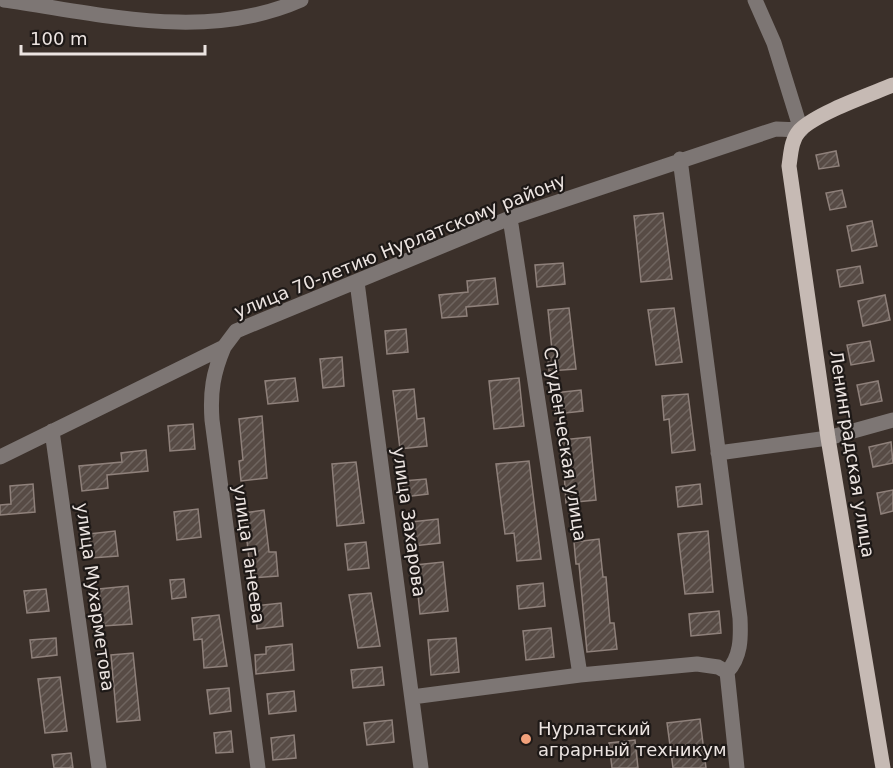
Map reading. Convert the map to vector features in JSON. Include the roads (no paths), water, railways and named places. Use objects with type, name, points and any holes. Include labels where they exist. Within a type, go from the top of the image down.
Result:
[{"type":"main road","name":"улица 70-летию Нурлатскому району","points":[[791,146],[801,130],[840,108],[893,85]]},
{"type":"main road","name":"Ленинградская улица","points":[[791,146],[791,188],[828,438],[883,768]]},
{"type":"street","points":[[4,0],[167,24],[195,24],[232,21],[285,7],[301,0]]},
{"type":"street","points":[[755,0],[774,43],[801,130]]},
{"type":"street","name":"улица 70-летию Нурлатскому району","points":[[0,457],[224,347],[236,331],[510,218],[680,159],[776,129],[801,130]]},
{"type":"street","points":[[680,159],[740,618],[738,655],[736,663],[727,672]]},
{"type":"street","name":"Студенческая улица","points":[[510,218],[580,675]]},
{"type":"street","name":"улица Захарова","points":[[357,282],[421,768]]},
{"type":"street","name":"улица Ганеева","points":[[224,347],[213,373],[210,393],[211,411],[258,768]]},
{"type":"street","points":[[718,453],[828,438],[893,420]]},
{"type":"street","name":"улица Мухарметова","points":[[52,431],[99,768]]},
{"type":"street","points":[[412,697],[580,675],[697,664],[718,667],[727,672]]},
{"type":"street","points":[[727,672],[736,768]]},
{"type":"place","name":"Нурлатский аграрный техникум","points":[[526,739]]}]
